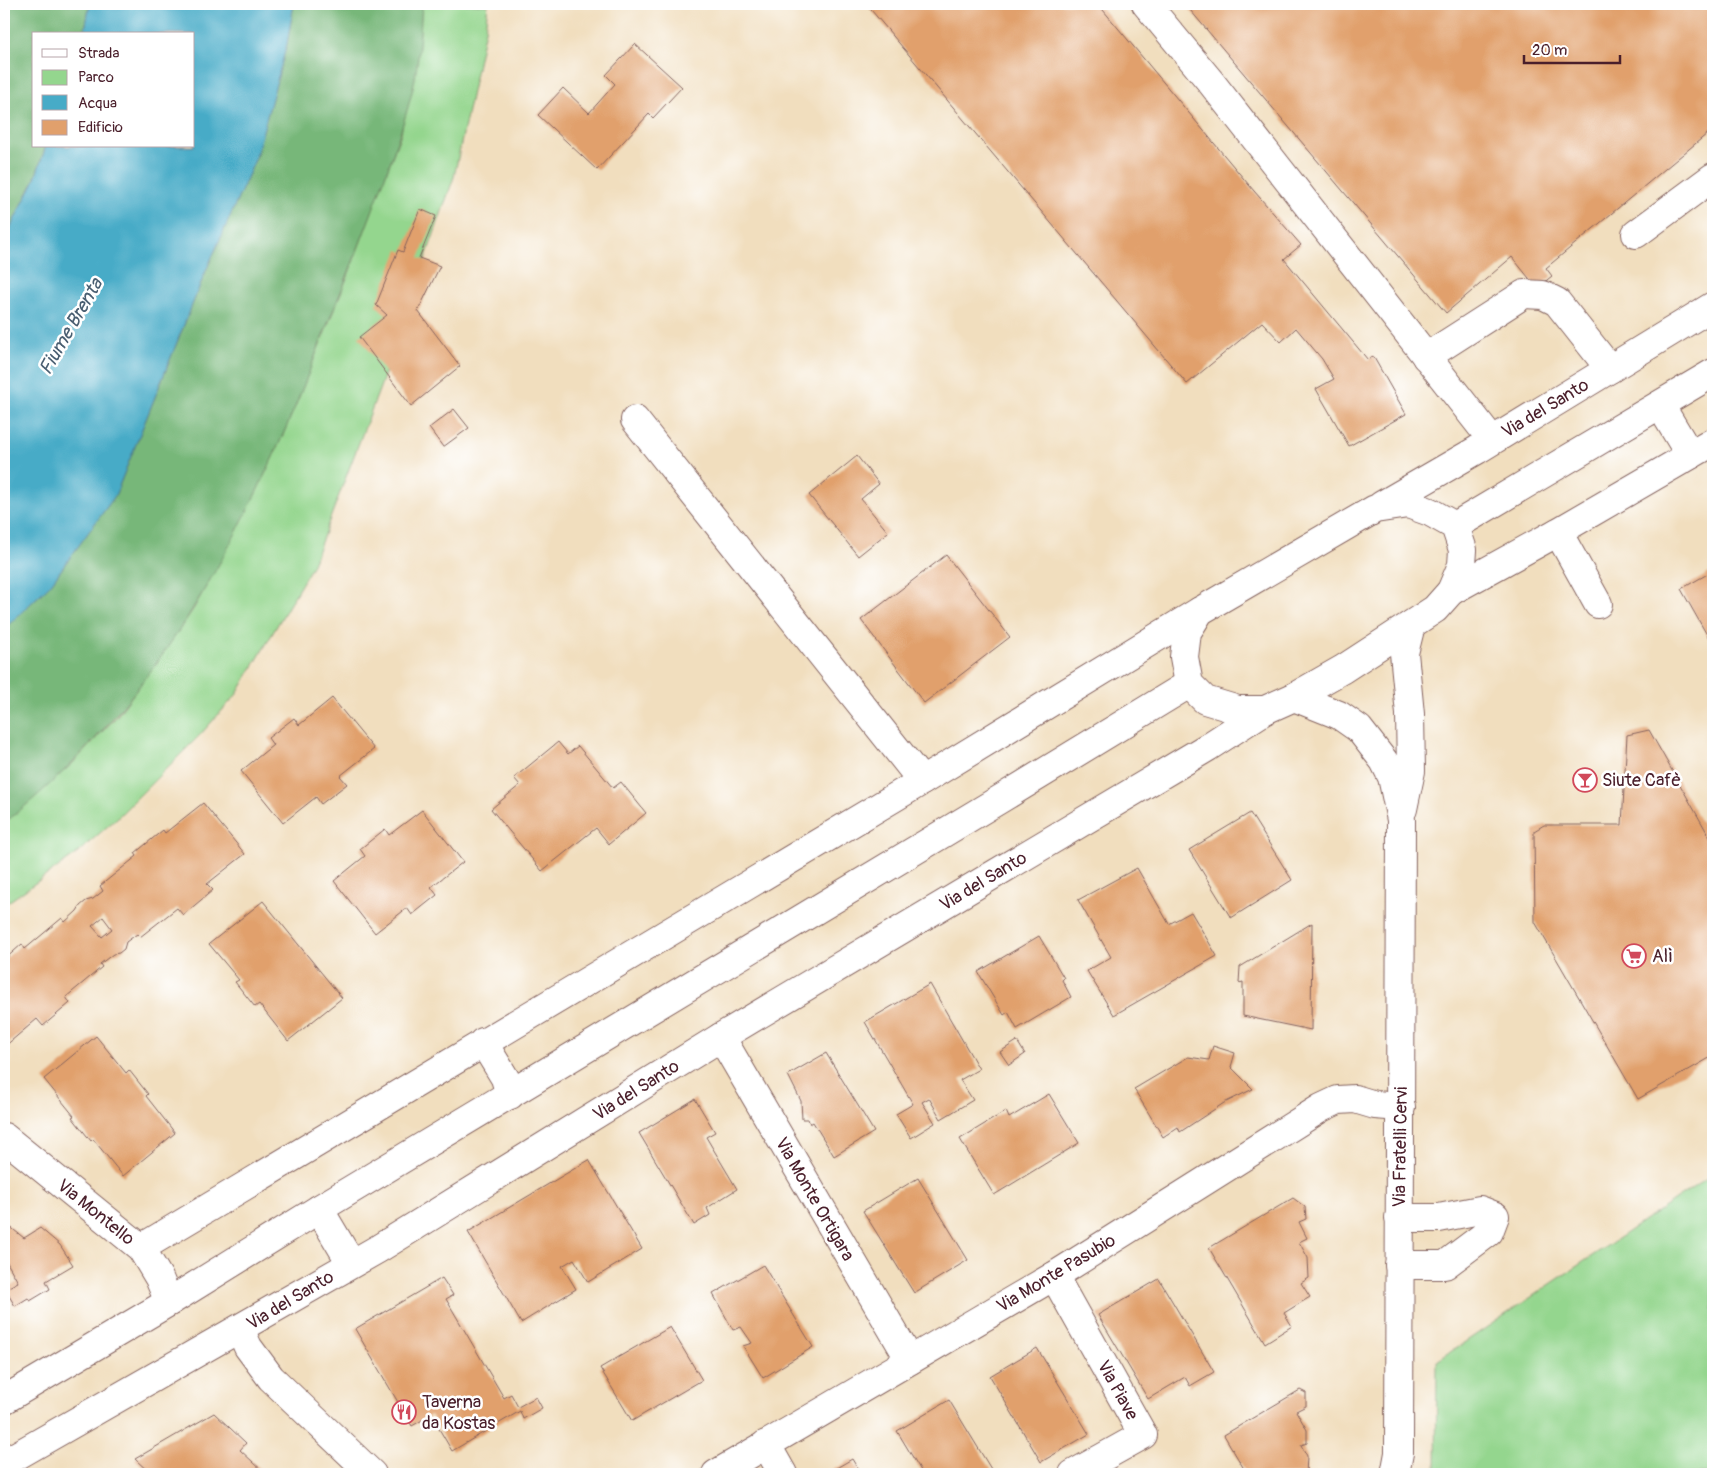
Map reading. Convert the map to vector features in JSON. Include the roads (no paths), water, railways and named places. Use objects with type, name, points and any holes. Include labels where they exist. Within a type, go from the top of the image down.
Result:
[{"type":"street","points":[[1146,4],[1210,81],[1492,440]]},
{"type":"street","points":[[1636,234],[1713,176]]},
{"type":"street","points":[[1426,357],[1524,294],[1543,295],[1557,302],[1610,369]]},
{"type":"street","name":"Via del Santo","points":[[140,1248],[922,781],[1200,611],[1492,440],[1713,306]]},
{"type":"street","points":[[1455,526],[1713,373]]},
{"type":"street","points":[[1660,405],[1702,448]]},
{"type":"street","points":[[635,420],[922,781]]},
{"type":"street","name":"Via del Santo","points":[[1451,591],[1558,532],[1702,448]]},
{"type":"street","name":"Via del Santo","points":[[4,1463],[378,1249],[721,1038],[1191,757],[1264,710],[1294,697],[1343,668],[1435,609],[1451,591],[1462,566],[1463,550],[1455,526],[1430,512],[1408,504],[1375,509]]},
{"type":"street","points":[[1558,532],[1598,604]]},
{"type":"street","name":"Via del Santo","points":[[1200,611],[1187,632],[1184,657],[1189,684],[1205,700],[1238,710],[1264,710]]},
{"type":"street","name":"Via Fratelli Cervi","points":[[1395,1474],[1399,1453],[1401,820],[1411,771],[1410,714],[1404,653],[1411,625]]},
{"type":"street","points":[[4,1400],[170,1302],[319,1209],[1189,684]]},
{"type":"street","name":"Via Fratelli Cervi","points":[[1294,697],[1339,715],[1359,729],[1384,761],[1392,777],[1401,820]]},
{"type":"street","name":"Via Monte Ortigara","points":[[721,1038],[910,1360]]},
{"type":"street","points":[[483,1042],[505,1078],[510,1095]]},
{"type":"street","name":"Via Monte Pasubio","points":[[716,1474],[1054,1276],[1321,1108],[1338,1100],[1355,1099],[1375,1105],[1401,1107]]},
{"type":"street","name":"Via Montello","points":[[4,1137],[140,1248],[159,1278],[170,1302]]},
{"type":"street","points":[[319,1209],[351,1263]]},
{"type":"street","points":[[1399,1218],[1439,1218],[1480,1210],[1495,1216],[1490,1232],[1444,1265],[1399,1265]]},
{"type":"street","name":"Via Piave","points":[[1054,1276],[1143,1434],[1073,1474]]},
{"type":"street","points":[[240,1329],[248,1348],[271,1378],[372,1474]]},
{"type":"street","points":[[766,1444],[783,1474]]},
{"type":"water","name":"Fiume Brenta","points":[[90,4],[294,4],[287,44],[255,160],[205,273],[115,496],[50,585],[4,629],[4,240],[34,181],[45,148],[195,148],[195,32],[84,32]]},
{"type":"place","name":"Siute Cafè","points":[[1585,780]]},
{"type":"place","name":"Alì","points":[[1634,956]]},
{"type":"place","name":"Taverna da Kostas","points":[[404,1412]]}]
